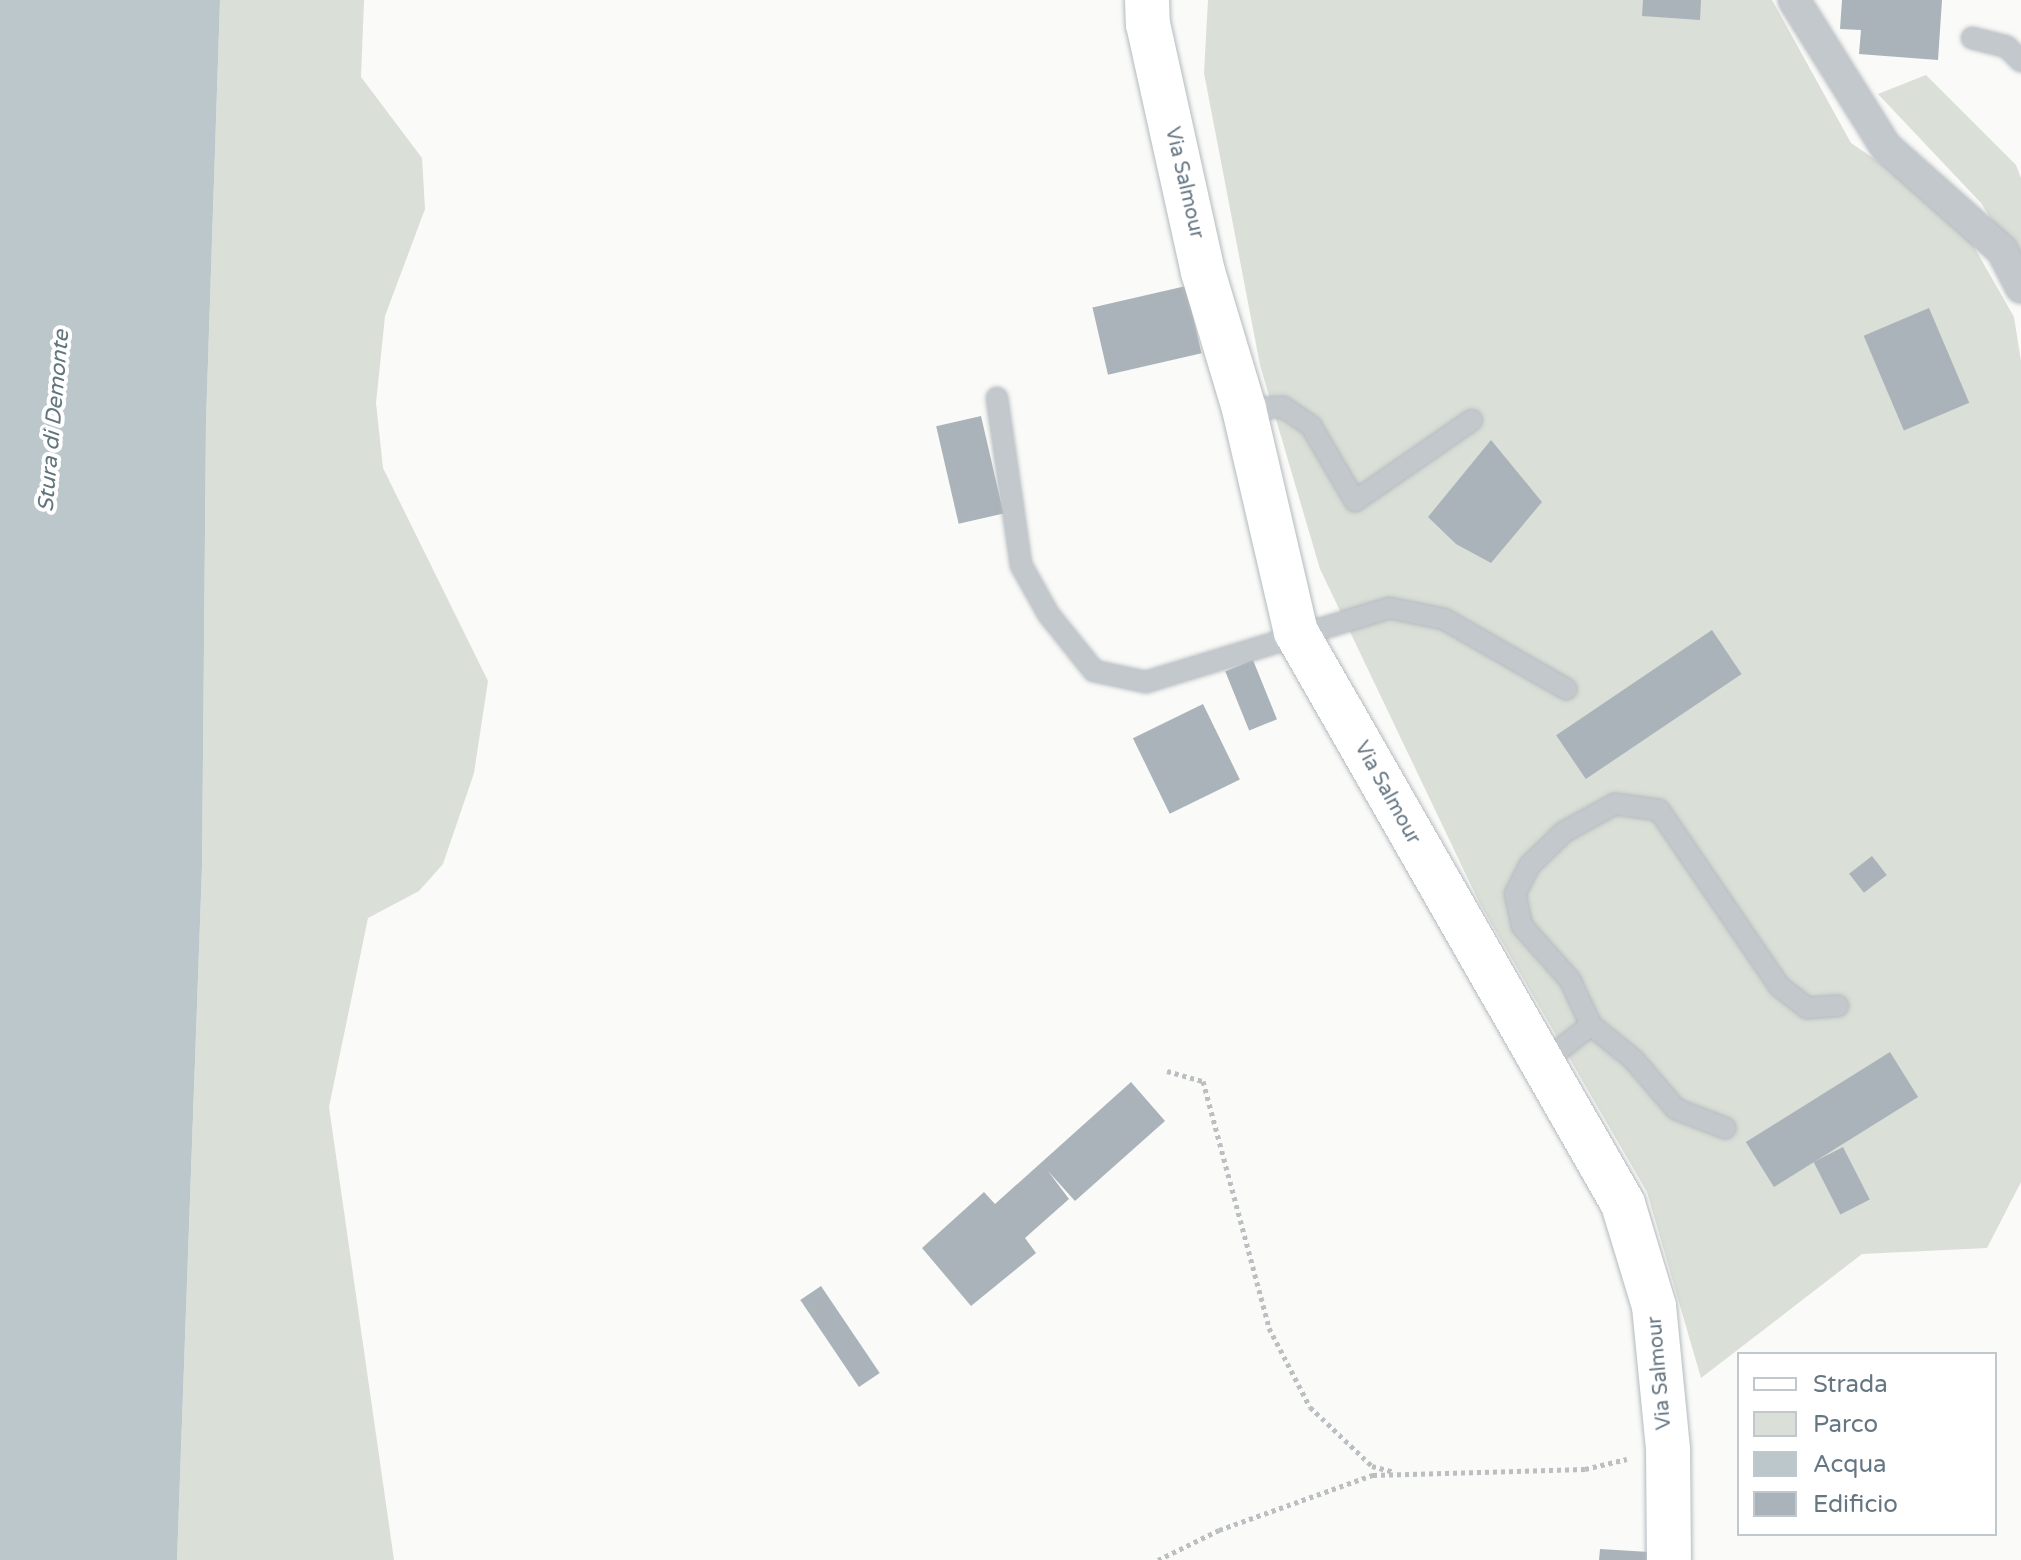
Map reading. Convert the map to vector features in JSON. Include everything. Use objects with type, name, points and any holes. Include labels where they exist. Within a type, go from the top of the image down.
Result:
[{"type":"main road","name":"Via Salmour","points":[[1147,0],[1148,24],[1203,272],[1244,409],[1296,632],[1623,1204],[1654,1306],[1668,1450],[1669,1560]]},
{"type":"street","points":[[1794,0],[1886,147],[2002,250],[2021,287]]},
{"type":"lane","points":[[1972,38],[2007,47],[2021,61]]},
{"type":"lane","points":[[997,398],[1021,565],[1049,615],[1094,671],[1146,682],[1296,632],[1389,608],[1444,619],[1566,689]]},
{"type":"lane","points":[[1244,409],[1283,407],[1311,426],[1355,501],[1472,420]]},
{"type":"lane","points":[[1725,1128],[1676,1109],[1633,1059],[1591,1025],[1570,980],[1522,926],[1515,894],[1530,865],[1564,832],[1615,804],[1659,810],[1779,986],[1807,1008],[1838,1006]]},
{"type":"lane","points":[[1544,1062],[1591,1025]]},
{"type":"path","points":[[1167,1071],[1203,1081],[1269,1328],[1310,1407],[1372,1466],[1400,1474]]},
{"type":"path","points":[[1158,1560],[1219,1530],[1373,1475],[1585,1469],[1668,1450]]},
{"type":"green space","points":[[220,0],[364,0],[361,77],[422,158],[425,209],[385,316],[376,403],[383,468],[488,681],[474,773],[443,864],[419,891],[368,918],[329,1107],[394,1560],[177,1560],[202,867],[206,422]]},
{"type":"green space","points":[[1208,0],[1772,0],[1851,143],[1933,199],[1965,231],[2014,317],[2021,361],[2021,1182],[1987,1248],[1862,1254],[1701,1378],[1647,1192],[1480,904],[1320,569],[1260,365],[1204,73]]},
{"type":"green space","points":[[1926,75],[2016,165],[2021,178],[2021,267],[1981,203],[1878,94]]},
{"type":"water","name":"Stura di Demonte","points":[[0,0],[220,0],[206,422],[202,867],[177,1560],[0,1560]]},
{"type":"building","points":[[1643,0],[1701,0],[1700,20],[1642,16]]},
{"type":"building","points":[[1842,0],[1942,0],[1938,60],[1859,54],[1861,30],[1840,29]]},
{"type":"building","points":[[1186,286],[1202,353],[1108,375],[1092,308]]},
{"type":"building","points":[[1929,308],[1969,403],[1904,431],[1864,336]]},
{"type":"building","points":[[981,416],[1003,513],[959,524],[936,426]]},
{"type":"building","points":[[1491,440],[1542,502],[1491,563],[1456,544],[1428,517]]},
{"type":"building","points":[[1712,630],[1742,674],[1586,779],[1556,735]]},
{"type":"building","points":[[1253,660],[1277,719],[1249,731],[1225,671]]},
{"type":"building","points":[[1203,704],[1240,779],[1170,814],[1133,738]]},
{"type":"building","points":[[1872,856],[1887,875],[1864,893],[1849,874]]},
{"type":"building","points":[[1890,1052],[1918,1097],[1774,1187],[1746,1142]]},
{"type":"building","points":[[1131,1082],[1165,1121],[1075,1201],[1048,1171],[1069,1199],[1025,1238],[1036,1253],[971,1306],[922,1248],[984,1192],[995,1204]]},
{"type":"building","points":[[1843,1147],[1870,1200],[1840,1215],[1814,1162]]},
{"type":"building","points":[[821,1286],[880,1373],[859,1387],[800,1300]]},
{"type":"building","points":[[1600,1549],[1649,1552],[1648,1560],[1599,1560]]}]
